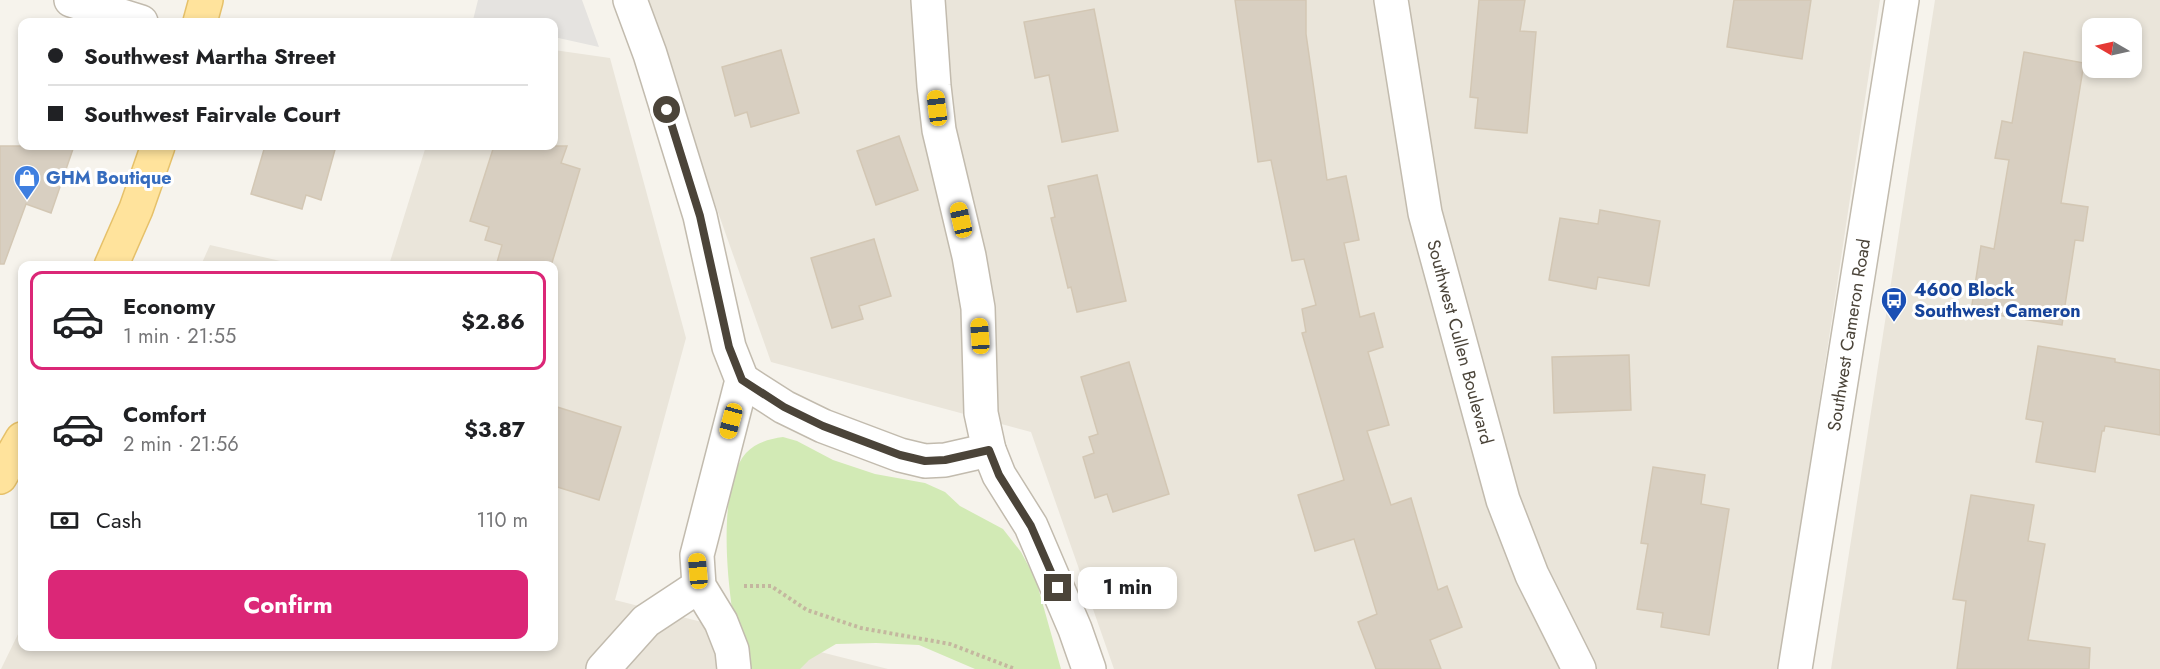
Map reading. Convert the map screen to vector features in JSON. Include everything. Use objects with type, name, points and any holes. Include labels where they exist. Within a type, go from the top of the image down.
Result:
[{"type":"main road","points":[[201,18],[207,0]]},
{"type":"main road","points":[[113,261],[136,209],[157,150]]},
{"type":"main road","points":[[0,477],[18,446]]},
{"type":"street","points":[[71,0],[128,18]]},
{"type":"street","points":[[630,0],[650,54],[700,216],[729,347],[742,380],[784,407],[823,426],[900,455],[925,461],[945,460],[989,450]]},
{"type":"street","points":[[928,0],[939,130],[969,256],[978,308],[981,413],[989,450],[999,475],[1031,526],[1075,629],[1089,669]]},
{"type":"street","name":"Southwest Cullen Boulevard","points":[[1391,0],[1425,213],[1503,500],[1532,575],[1579,669]]},
{"type":"street","name":"Southwest Cameron Road","points":[[1795,669],[1902,0]]},
{"type":"street","points":[[734,669],[732,650],[721,622],[699,586],[697,555],[742,380]]},
{"type":"street","points":[[603,669],[646,621],[699,586]]},
{"type":"path","points":[[699,586],[771,586],[807,609],[861,628],[950,644],[1015,669]]},
{"type":"shaded area","points":[[478,0],[582,0],[599,47],[558,38],[558,18],[474,18]]},
{"type":"shaded area","points":[[643,0],[1880,0],[1779,669],[1114,669],[1031,432],[771,362]]},
{"type":"shaded area","points":[[1935,0],[2160,0],[2160,669],[1831,669]]},
{"type":"shaded area","points":[[558,51],[610,58],[686,338],[615,600],[888,669],[1,669],[18,634],[18,651],[558,651],[558,261],[390,261],[425,150],[558,150]]},
{"type":"shaded area","points":[[210,245],[280,261],[203,261]]},
{"type":"green space","points":[[783,437],[797,441],[833,460],[875,474],[925,483],[945,492],[960,506],[1003,529],[1021,552],[1036,580],[1061,669],[975,669],[919,645],[876,643],[836,644],[809,660],[800,669],[745,669],[734,621],[727,558],[729,496],[736,471],[746,453],[768,440]]},
{"type":"building","points":[[1235,0],[1306,0],[1306,34],[1327,180],[1346,176],[1359,240],[1344,243],[1360,317],[1374,313],[1383,347],[1368,352],[1389,425],[1367,431],[1391,505],[1411,498],[1438,590],[1447,586],[1462,627],[1430,640],[1441,669],[1376,669],[1358,622],[1377,614],[1354,539],[1315,551],[1298,495],[1344,480],[1302,333],[1306,332],[1302,309],[1316,305],[1304,259],[1292,261],[1271,160],[1258,162]]},
{"type":"building","points":[[1479,0],[1525,0],[1520,31],[1536,32],[1527,133],[1475,128],[1478,98],[1470,97]]},
{"type":"building","points":[[1734,0],[1811,0],[1802,59],[1727,47]]},
{"type":"building","points":[[1094,9],[1118,131],[1062,142],[1049,75],[1035,78],[1024,22]]},
{"type":"building","points":[[781,50],[799,113],[751,127],[747,112],[735,116],[722,67]]},
{"type":"building","points":[[2024,52],[2082,63],[2082,75],[2061,203],[2088,207],[2083,241],[2075,240],[2062,325],[1971,311],[1981,246],[1994,249],[2009,160],[1995,158],[2002,121],[2012,123]]},
{"type":"building","points":[[899,136],[918,190],[876,205],[857,151]]},
{"type":"building","points":[[0,146],[18,146],[18,150],[73,150],[51,213],[26,204],[4,264],[0,264]]},
{"type":"building","points":[[558,146],[567,146],[561,163],[580,169],[552,261],[497,261],[502,245],[485,240],[489,227],[470,221],[493,150],[558,150]]},
{"type":"building","points":[[264,150],[335,150],[321,200],[306,195],[302,209],[251,194]]},
{"type":"building","points":[[1097,175],[1126,301],[1077,312],[1071,287],[1068,288],[1051,218],[1055,217],[1048,186]]},
{"type":"building","points":[[1600,210],[1660,221],[1649,286],[1598,277],[1596,289],[1549,280],[1560,218],[1598,224]]},
{"type":"building","points":[[874,239],[891,296],[859,306],[863,319],[832,328],[811,258]]},
{"type":"building","points":[[2038,346],[2115,359],[2115,362],[2160,370],[2160,435],[2105,426],[2102,431],[2095,472],[2036,462],[2043,422],[2026,419]]},
{"type":"building","points":[[1629,355],[1631,410],[1554,413],[1552,357]]},
{"type":"building","points":[[1129,362],[1169,494],[1113,512],[1107,494],[1095,498],[1083,457],[1094,453],[1089,437],[1098,434],[1081,377]]},
{"type":"building","points":[[558,407],[621,427],[599,500],[558,487]]},
{"type":"building","points":[[1653,467],[1705,475],[1701,504],[1729,509],[1709,635],[1661,627],[1663,613],[1637,609],[1648,544],[1641,543]]},
{"type":"building","points":[[1971,495],[2034,505],[2028,541],[2045,544],[2028,640],[2090,648],[2089,669],[1957,669],[1966,601],[1953,599]]},
{"type":"place","name":"GHM Boutique","points":[[27,201]]},
{"type":"place","name":"4600 Block Southwest Cameron","points":[[1894,323]]},
{"type":"route","points":[[667,110],[700,216],[729,347],[742,380],[784,407],[823,426],[900,455],[925,461],[945,460],[989,450],[999,475],[1031,526],[1058,588]]}]
